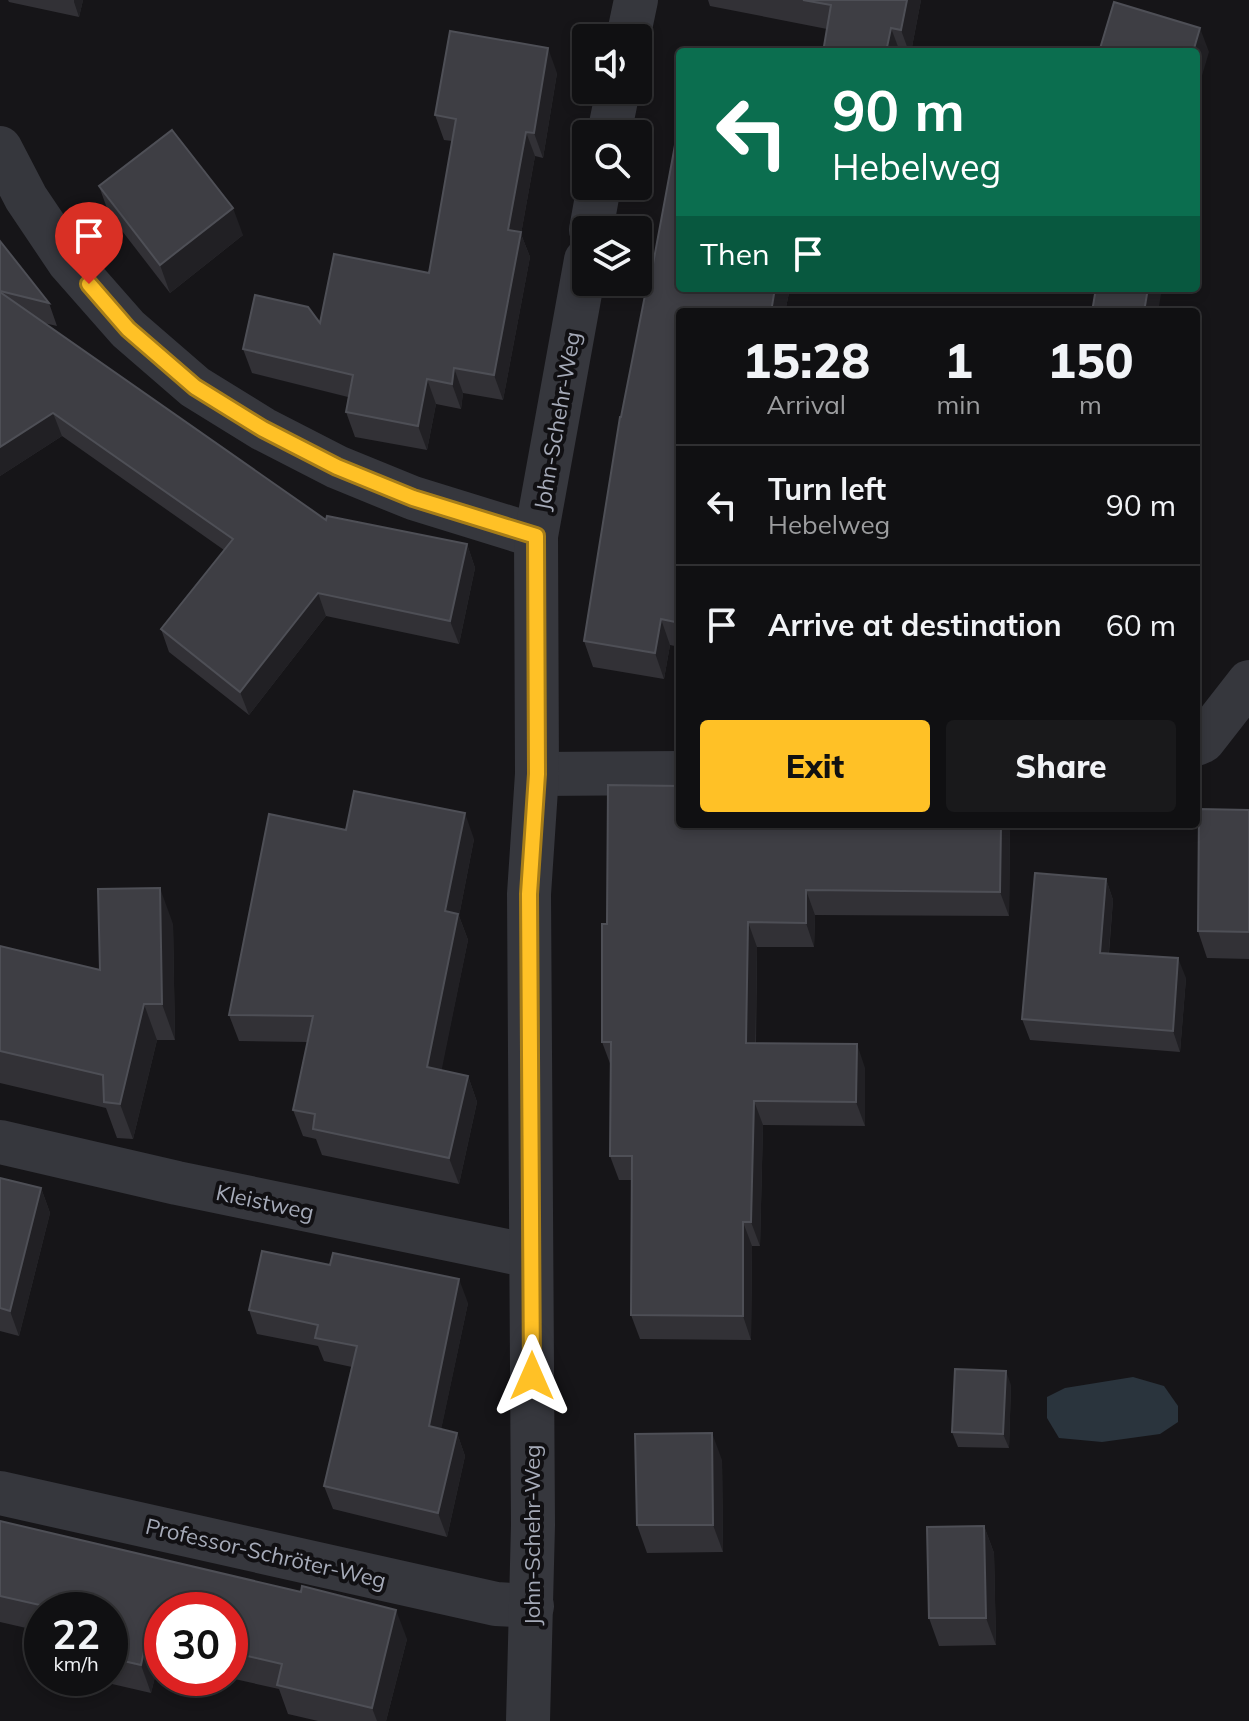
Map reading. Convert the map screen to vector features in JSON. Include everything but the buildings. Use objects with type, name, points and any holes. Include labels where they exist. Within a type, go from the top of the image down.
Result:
[{"type":"street","points":[[631,24],[636,0]]},
{"type":"street","points":[[0,148],[26,198],[69,262],[128,329],[195,387],[263,429],[337,467],[413,498],[536,536]]},
{"type":"street","name":"John-Schehr-Weg","points":[[528,1721],[532,1606],[529,894],[537,774],[536,536],[579,296]]},
{"type":"street","points":[[1200,742],[1249,682]]},
{"type":"street","points":[[537,774],[676,773]]},
{"type":"street","name":"Kleistweg","points":[[0,1142],[177,1183],[531,1256]]},
{"type":"street","name":"Professor-Schröter-Weg","points":[[0,1493],[496,1604],[532,1606]]},
{"type":"shaded area","points":[[1133,1377],[1164,1386],[1178,1406],[1178,1422],[1160,1434],[1102,1442],[1059,1438],[1047,1418],[1047,1397],[1065,1388]]},
{"type":"route","points":[[89,284],[128,329],[195,387],[263,429],[337,467],[413,498],[536,536],[537,774],[529,894],[532,1376]]}]
